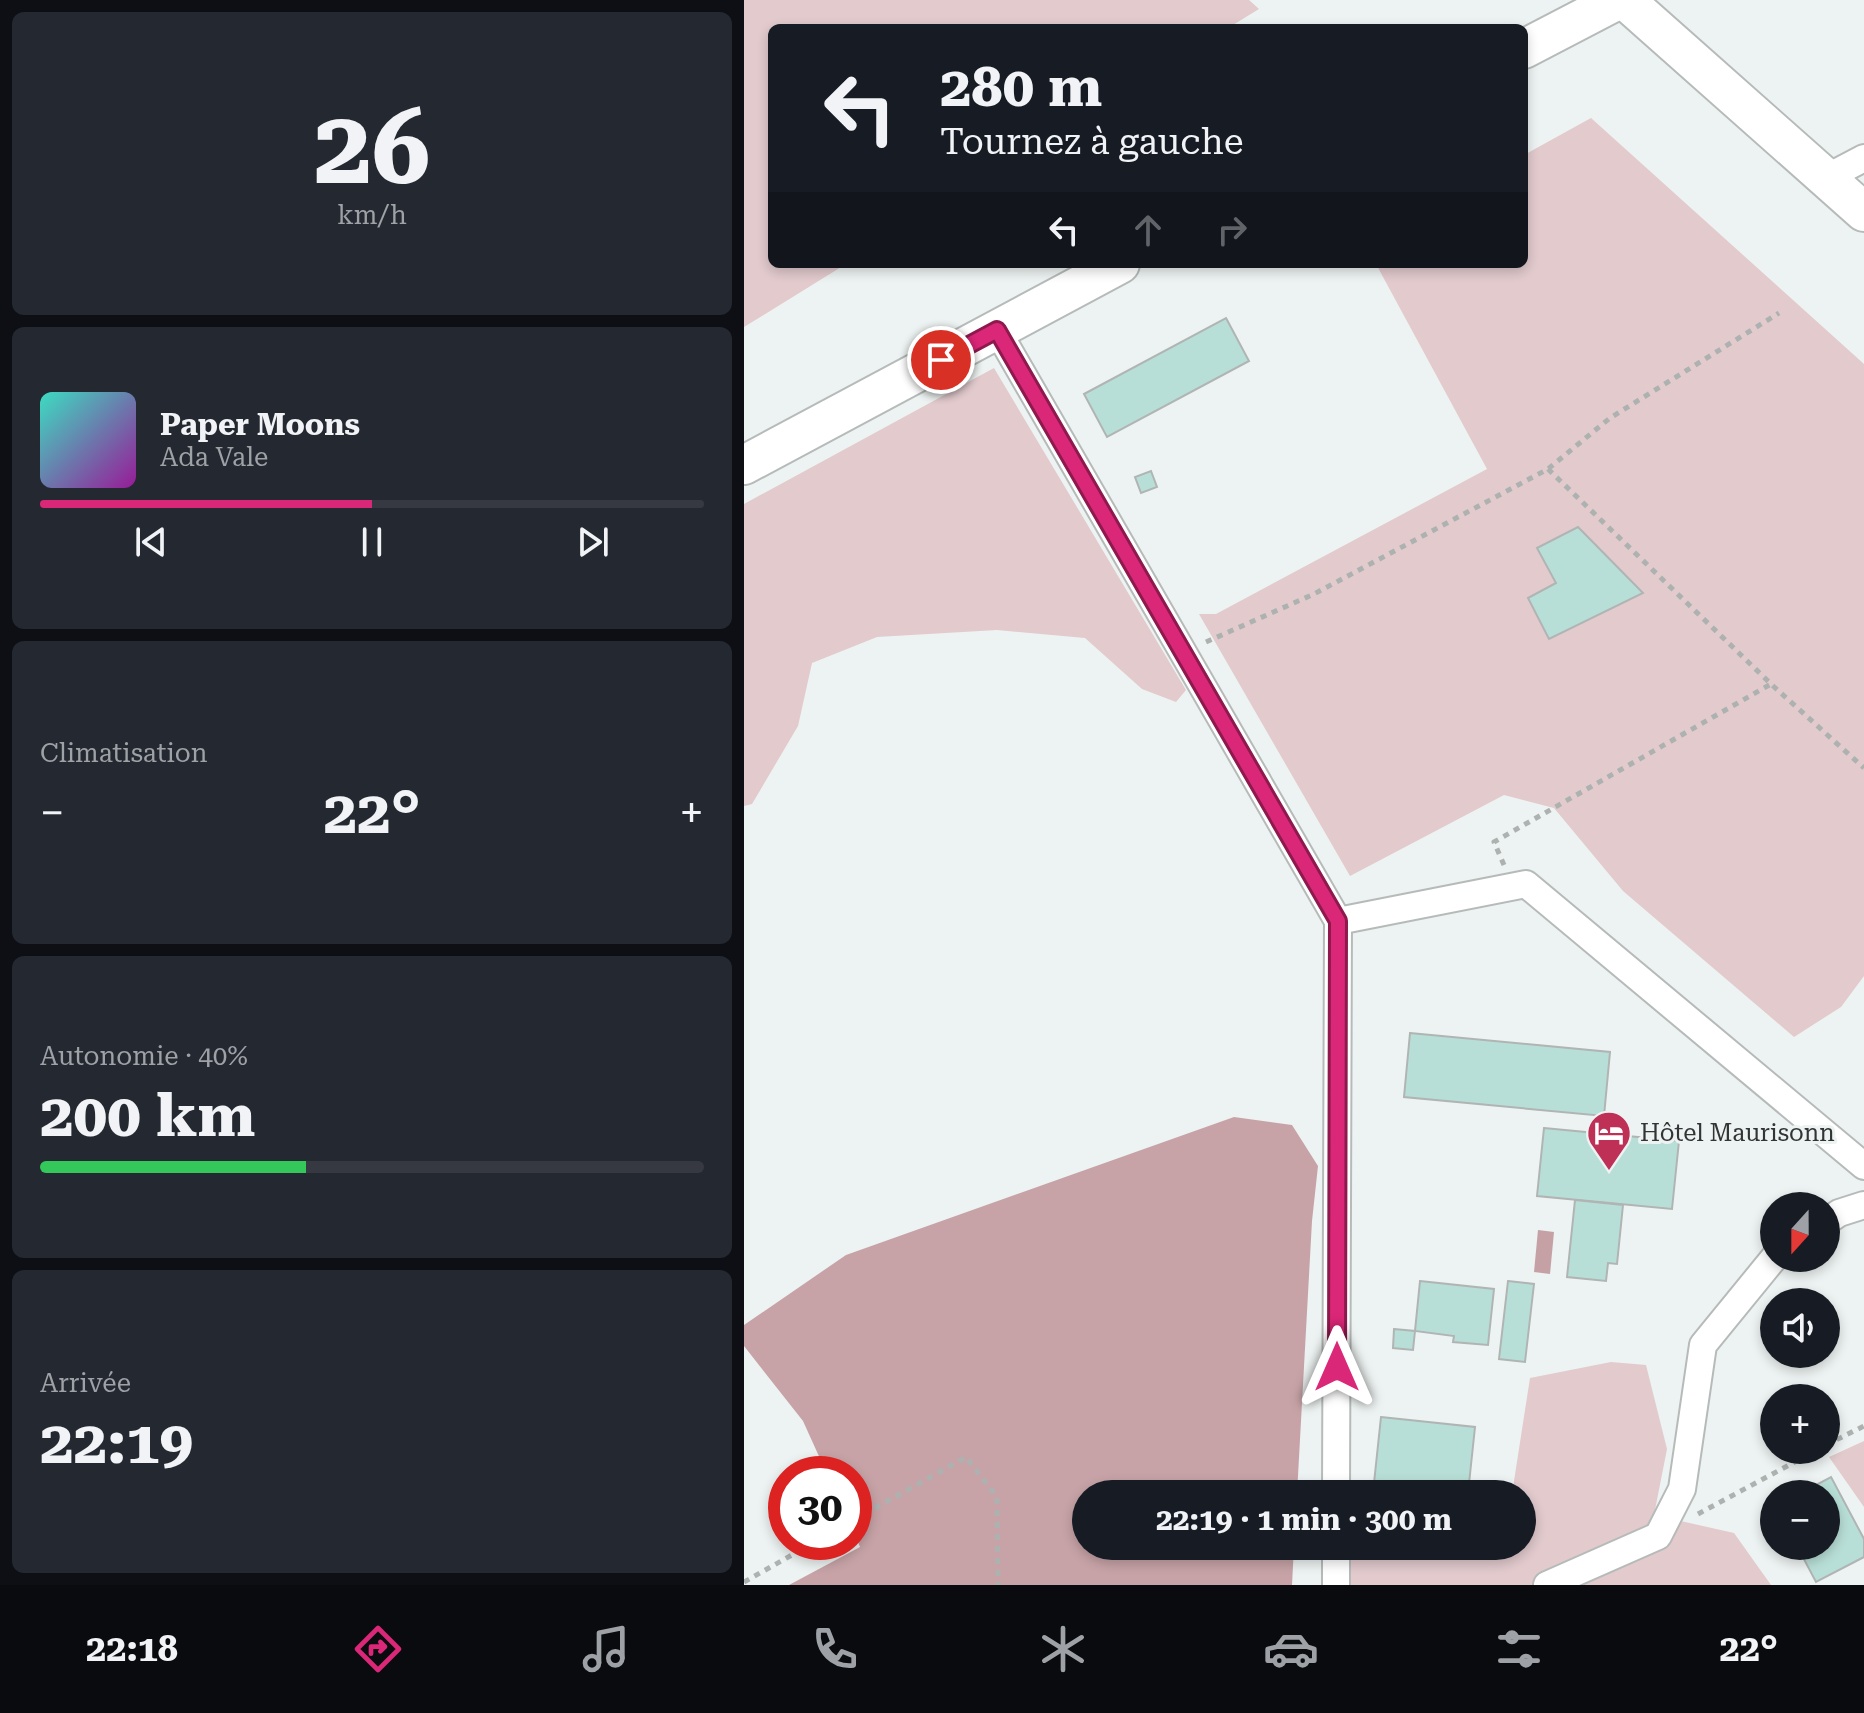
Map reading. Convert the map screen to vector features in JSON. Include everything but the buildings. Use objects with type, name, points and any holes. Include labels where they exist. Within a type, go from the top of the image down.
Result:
[{"type":"street","points":[[1528,47],[1618,0]]},
{"type":"street","points":[[1625,0],[1864,212]]},
{"type":"street","points":[[1826,178],[1864,158]]},
{"type":"street","points":[[744,465],[1113,268]]},
{"type":"street","points":[[997,330],[1338,921],[1336,1480]]},
{"type":"street","points":[[1338,921],[1526,884],[1864,1166]]},
{"type":"street","points":[[1840,1213],[1864,1205]]},
{"type":"street","points":[[1547,1585],[1658,1536],[1682,1489],[1703,1345],[1763,1272]]},
{"type":"street","points":[[1336,1560],[1336,1585]]},
{"type":"path","points":[[1183,652],[1314,594],[1548,469],[1610,418],[1779,313]]},
{"type":"path","points":[[1548,469],[1771,684],[1864,768]]},
{"type":"path","points":[[1526,884],[1502,863],[1494,842],[1771,684]]},
{"type":"path","points":[[1840,1438],[1864,1426]]},
{"type":"path","points":[[872,1510],[966,1457],[997,1497],[998,1585]]},
{"type":"path","points":[[1658,1536],[1791,1464]]},
{"type":"path","points":[[744,1582],[783,1560]]},
{"type":"shaded area","points":[[744,0],[1249,0],[1259,9],[1235,24],[768,24],[768,268],[840,268],[744,327]]},
{"type":"shaded area","points":[[1591,118],[1864,364],[1864,976],[1841,1007],[1794,1037],[1623,891],[1554,808],[1504,795],[1350,876],[1199,614],[1216,614],[1487,469],[1378,268],[1528,268],[1528,153]]},
{"type":"shaded area","points":[[994,368],[1186,690],[1176,702],[1142,689],[1085,638],[997,630],[877,637],[812,663],[798,726],[752,804],[744,806],[744,504]]},
{"type":"shaded area","points":[[1234,1117],[1292,1125],[1318,1166],[1312,1221],[1298,1480],[1072,1480],[1072,1560],[1293,1560],[1292,1585],[789,1585],[836,1560],[872,1560],[872,1456],[819,1456],[803,1421],[744,1346],[744,1325],[846,1255]]},
{"type":"shaded area","points":[[1538,1230],[1554,1232],[1550,1274],[1534,1272]]},
{"type":"shaded area","points":[[1611,1362],[1646,1365],[1667,1449],[1654,1515],[1734,1533],[1771,1585],[1336,1585],[1333,1560],[1536,1560],[1536,1480],[1514,1480],[1530,1378]]},
{"type":"shaded area","points":[[1864,1441],[1864,1507],[1834,1464],[1840,1464],[1840,1452]]},
{"type":"place","name":"Hôtel Maurisonn","points":[[1609,1172]]},
{"type":"route","points":[[941,360],[997,330],[1338,921],[1337,1367]]}]
